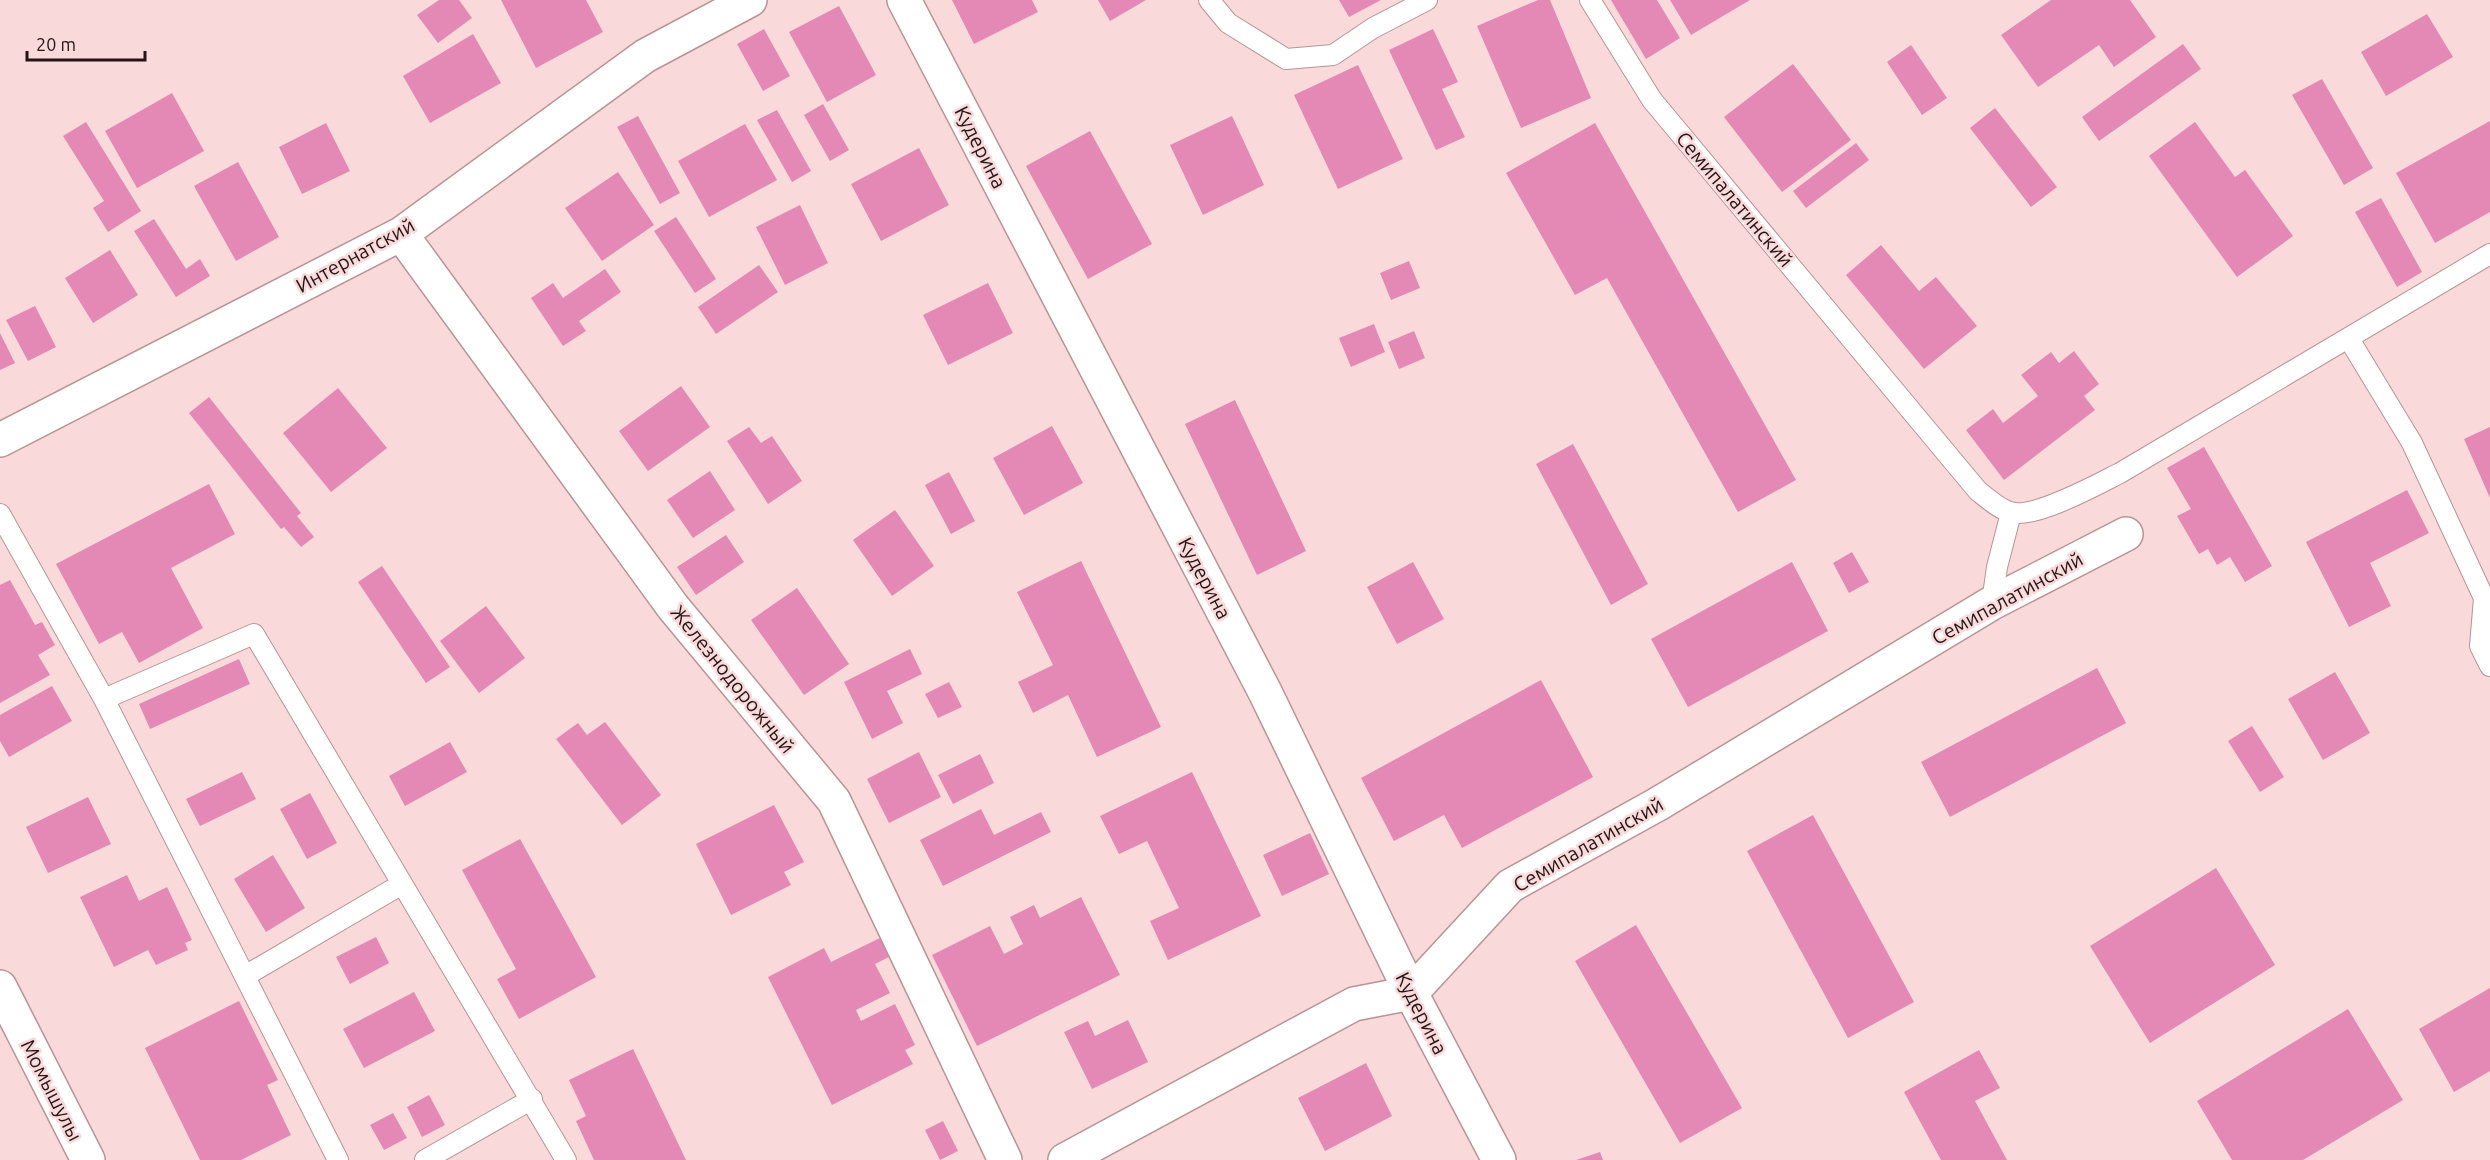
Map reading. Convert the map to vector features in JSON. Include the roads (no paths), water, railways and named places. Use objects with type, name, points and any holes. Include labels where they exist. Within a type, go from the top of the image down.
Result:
[{"type":"street","name":"Интернатский","points":[[0,441],[401,234],[645,56],[750,0]]},
{"type":"street","name":"Кудерина","points":[[904,0],[1265,692],[1411,993],[1500,1160]]},
{"type":"street","name":"Железнодорожный","points":[[401,234],[674,607],[834,801],[1005,1160]]},
{"type":"street","name":"Семипалатинский","points":[[1411,993],[1510,886],[1658,804],[1992,603],[2126,534]]},
{"type":"street","name":"Момышулы","points":[[0,987],[88,1160]]},
{"type":"street","points":[[1065,1160],[1354,1004],[1411,993]]},
{"type":"lane","points":[[1209,0],[1228,23],[1286,59],[1333,55],[1373,28],[1427,0]]},
{"type":"lane","name":"Семипалатинский","points":[[1590,0],[1652,100],[1978,491],[2011,513]]},
{"type":"lane","points":[[1992,603],[1997,567],[2011,513],[2030,511],[2067,500],[2120,473],[2490,254]]},
{"type":"lane","points":[[2349,339],[2412,443],[2484,598],[2480,646],[2490,666]]},
{"type":"lane","points":[[0,514],[104,699],[338,1160]]},
{"type":"lane","points":[[104,699],[254,634],[532,1099],[566,1160]]},
{"type":"lane","points":[[245,976],[402,884]]},
{"type":"lane","points":[[424,1160],[532,1099]]}]
